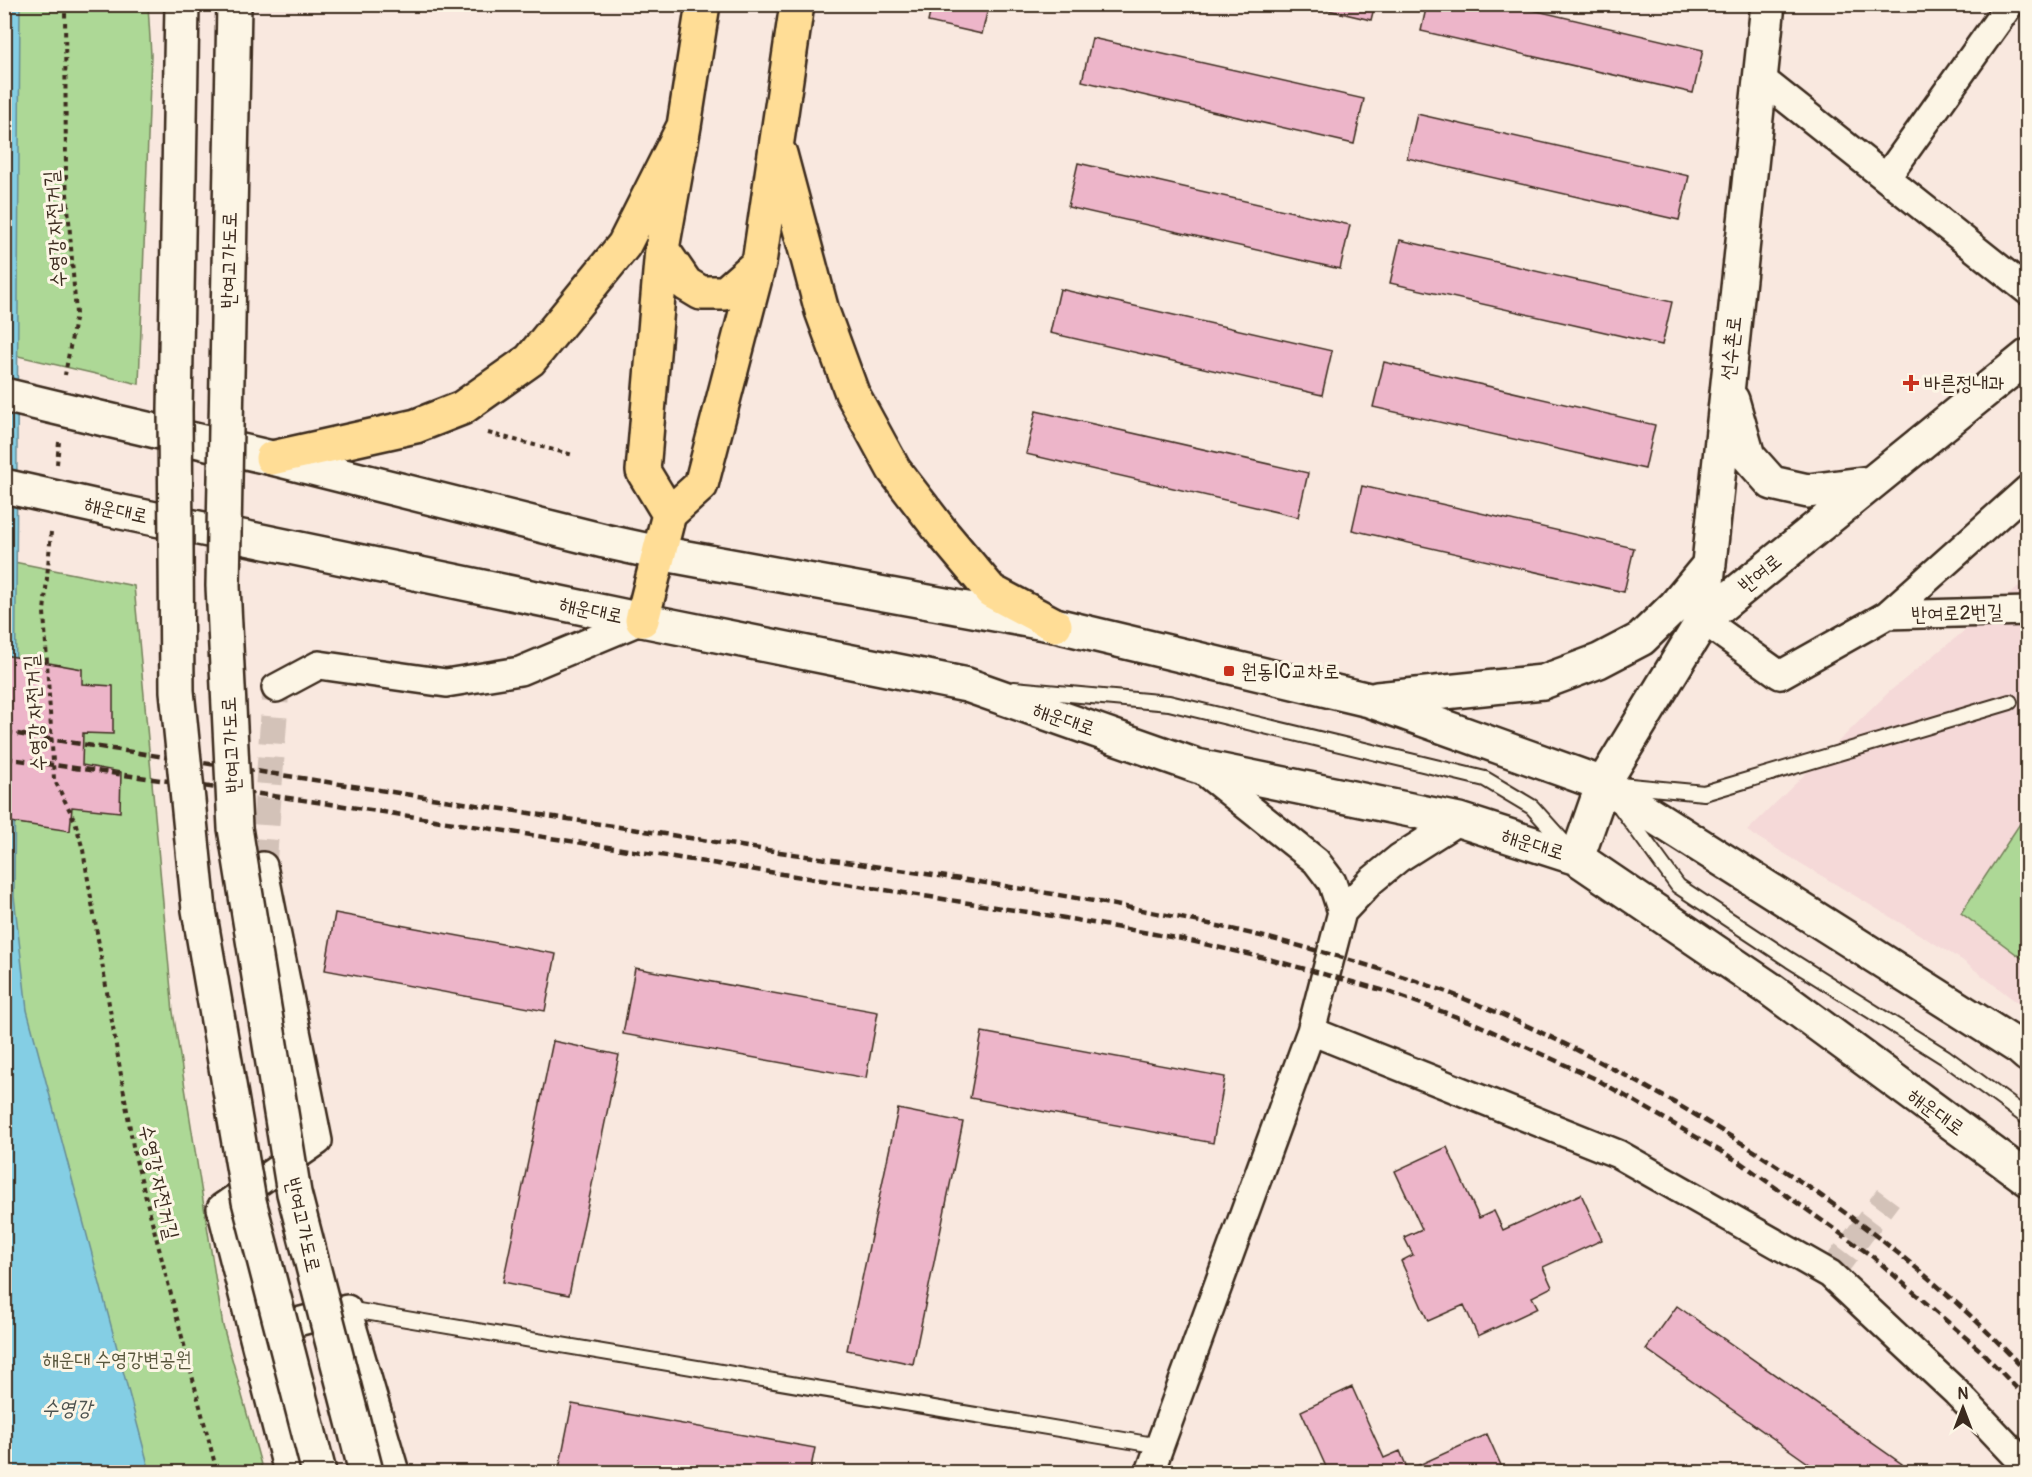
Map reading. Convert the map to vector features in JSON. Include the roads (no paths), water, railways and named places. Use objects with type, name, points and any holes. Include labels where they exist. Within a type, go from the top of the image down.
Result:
[{"type":"highway","points":[[669,514],[643,471],[662,249],[703,4]]},
{"type":"highway","points":[[642,620],[669,514],[701,484],[759,263],[797,4]]},
{"type":"highway","points":[[272,458],[416,426],[462,408],[530,360],[624,245],[684,126]]},
{"type":"highway","points":[[777,141],[822,311],[852,393],[894,470],[991,591],[1055,625]]},
{"type":"highway","points":[[662,249],[686,284],[701,293],[724,293],[759,263]]},
{"type":"main road","points":[[182,4],[175,410],[178,702],[199,910],[249,1202],[319,1473]]},
{"type":"main road","name":"반여고가도로","points":[[234,4],[223,586],[235,828],[294,1193],[366,1473]]},
{"type":"main road","name":"선수촌로","points":[[1703,620],[1768,4]]},
{"type":"main road","name":"반여로","points":[[1577,858],[1603,784],[1703,620],[2028,356]]},
{"type":"main road","points":[[1727,384],[1748,456],[1772,483],[1808,491],[1870,483]]},
{"type":"main road","points":[[4,395],[272,458],[573,534],[659,553],[1055,625],[1369,700],[1603,784],[2028,1055]]},
{"type":"main road","name":"해운대로","points":[[4,486],[642,620],[967,685],[1197,766],[1459,820],[1577,858],[1770,989],[2028,1179]]},
{"type":"main road","points":[[1369,700],[1543,682],[1599,661],[1641,639],[1675,606],[1709,565]]},
{"type":"street","points":[[1886,178],[2010,4]]},
{"type":"street","points":[[1760,76],[2028,291]]},
{"type":"street","points":[[1703,620],[1780,675],[1887,615],[2028,489]]},
{"type":"street","name":"반여로2번길","points":[[1887,615],[2028,611]]},
{"type":"street","points":[[276,688],[320,665],[446,683],[520,671],[642,620]]},
{"type":"street","points":[[1197,766],[1316,861],[1332,882],[1342,912]]},
{"type":"street","points":[[1150,1473],[1311,1031],[1342,912],[1371,880],[1399,858],[1459,820]]},
{"type":"street","points":[[263,866],[318,1141],[221,1208],[288,1473]]},
{"type":"street","points":[[1311,1031],[1618,1155],[1830,1274],[1956,1392],[2028,1468]]},
{"type":"street","points":[[251,1334],[347,1309],[395,1473]]},
{"type":"lane","points":[[967,685],[1169,703],[1485,779],[1532,807],[1577,858]]},
{"type":"lane","points":[[1603,784],[1704,794],[2010,702]]},
{"type":"lane","points":[[1603,784],[1678,886],[1790,960],[1945,1057],[2028,1119]]},
{"type":"lane","points":[[347,1309],[1160,1446]]},
{"type":"water","name":"수영강","points":[[20,4],[14,896],[27,1010],[150,1472],[5,1472],[4,5]]},
{"type":"tunnel","points":[[263,866],[276,688]]},
{"type":"tunnel","points":[[1830,1274],[1888,1197]]},
{"type":"railway","points":[[4,732],[1076,898],[1238,931],[1319,951],[1398,975],[1470,1001],[1540,1032],[1608,1066],[1722,1131],[1862,1225],[1949,1296],[2028,1374]]},
{"type":"railway","points":[[4,758],[338,805],[1059,917],[1182,939],[1265,958],[1389,992],[1476,1024],[1596,1079],[1741,1163],[1872,1256],[1980,1350],[2028,1400]]},
{"type":"place","name":"바른정내과","points":[[1911,383]]},
{"type":"place","name":"원동IC교차로","points":[[1229,671]]},
{"type":"park label","name":"해운대 수영강변공원","points":[[117,1359]]}]
